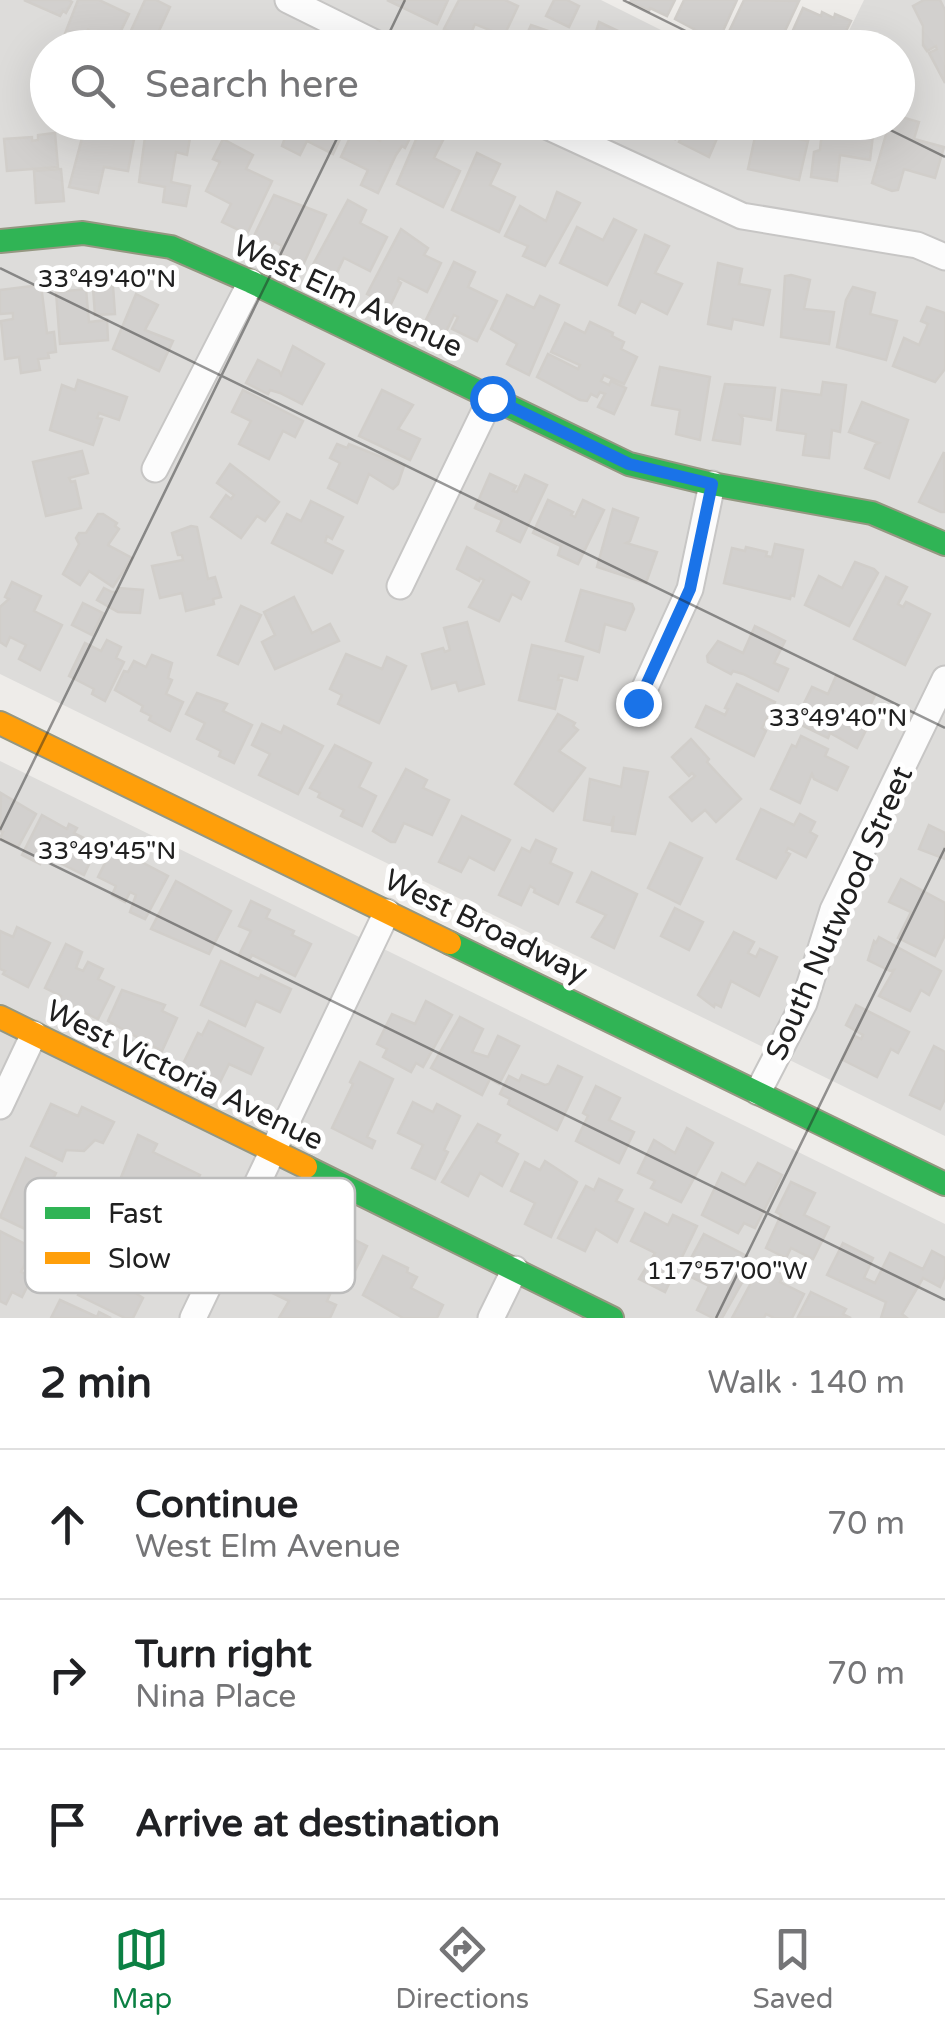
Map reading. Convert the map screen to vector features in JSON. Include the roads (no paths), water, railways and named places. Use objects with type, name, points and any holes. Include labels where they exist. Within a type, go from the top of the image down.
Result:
[{"type":"street","points":[[288,0],[349,30]]},
{"type":"street","points":[[577,140],[742,216],[918,245],[945,256]]},
{"type":"street","name":"West Elm Avenue","points":[[0,242],[84,233],[170,247],[252,282],[629,464],[872,514],[945,544]]},
{"type":"street","points":[[155,470],[252,282]]},
{"type":"street","points":[[400,586],[492,398]]},
{"type":"street","points":[[638,703],[690,589],[712,484]]},
{"type":"street","name":"South Nutwood Street","points":[[758,1092],[804,1003],[834,910],[945,679]]},
{"type":"street","name":"West Broadway","points":[[0,723],[945,1184]]},
{"type":"street","points":[[260,1178],[387,912]]},
{"type":"street","name":"West Victoria Avenue","points":[[0,1018],[326,1178]]},
{"type":"street","points":[[0,1106],[34,1034]]},
{"type":"street","name":"West Victoria Avenue","points":[[355,1192],[612,1318]]},
{"type":"street","points":[[491,1318],[515,1269]]},
{"type":"street","points":[[194,1318],[206,1293]]}]
